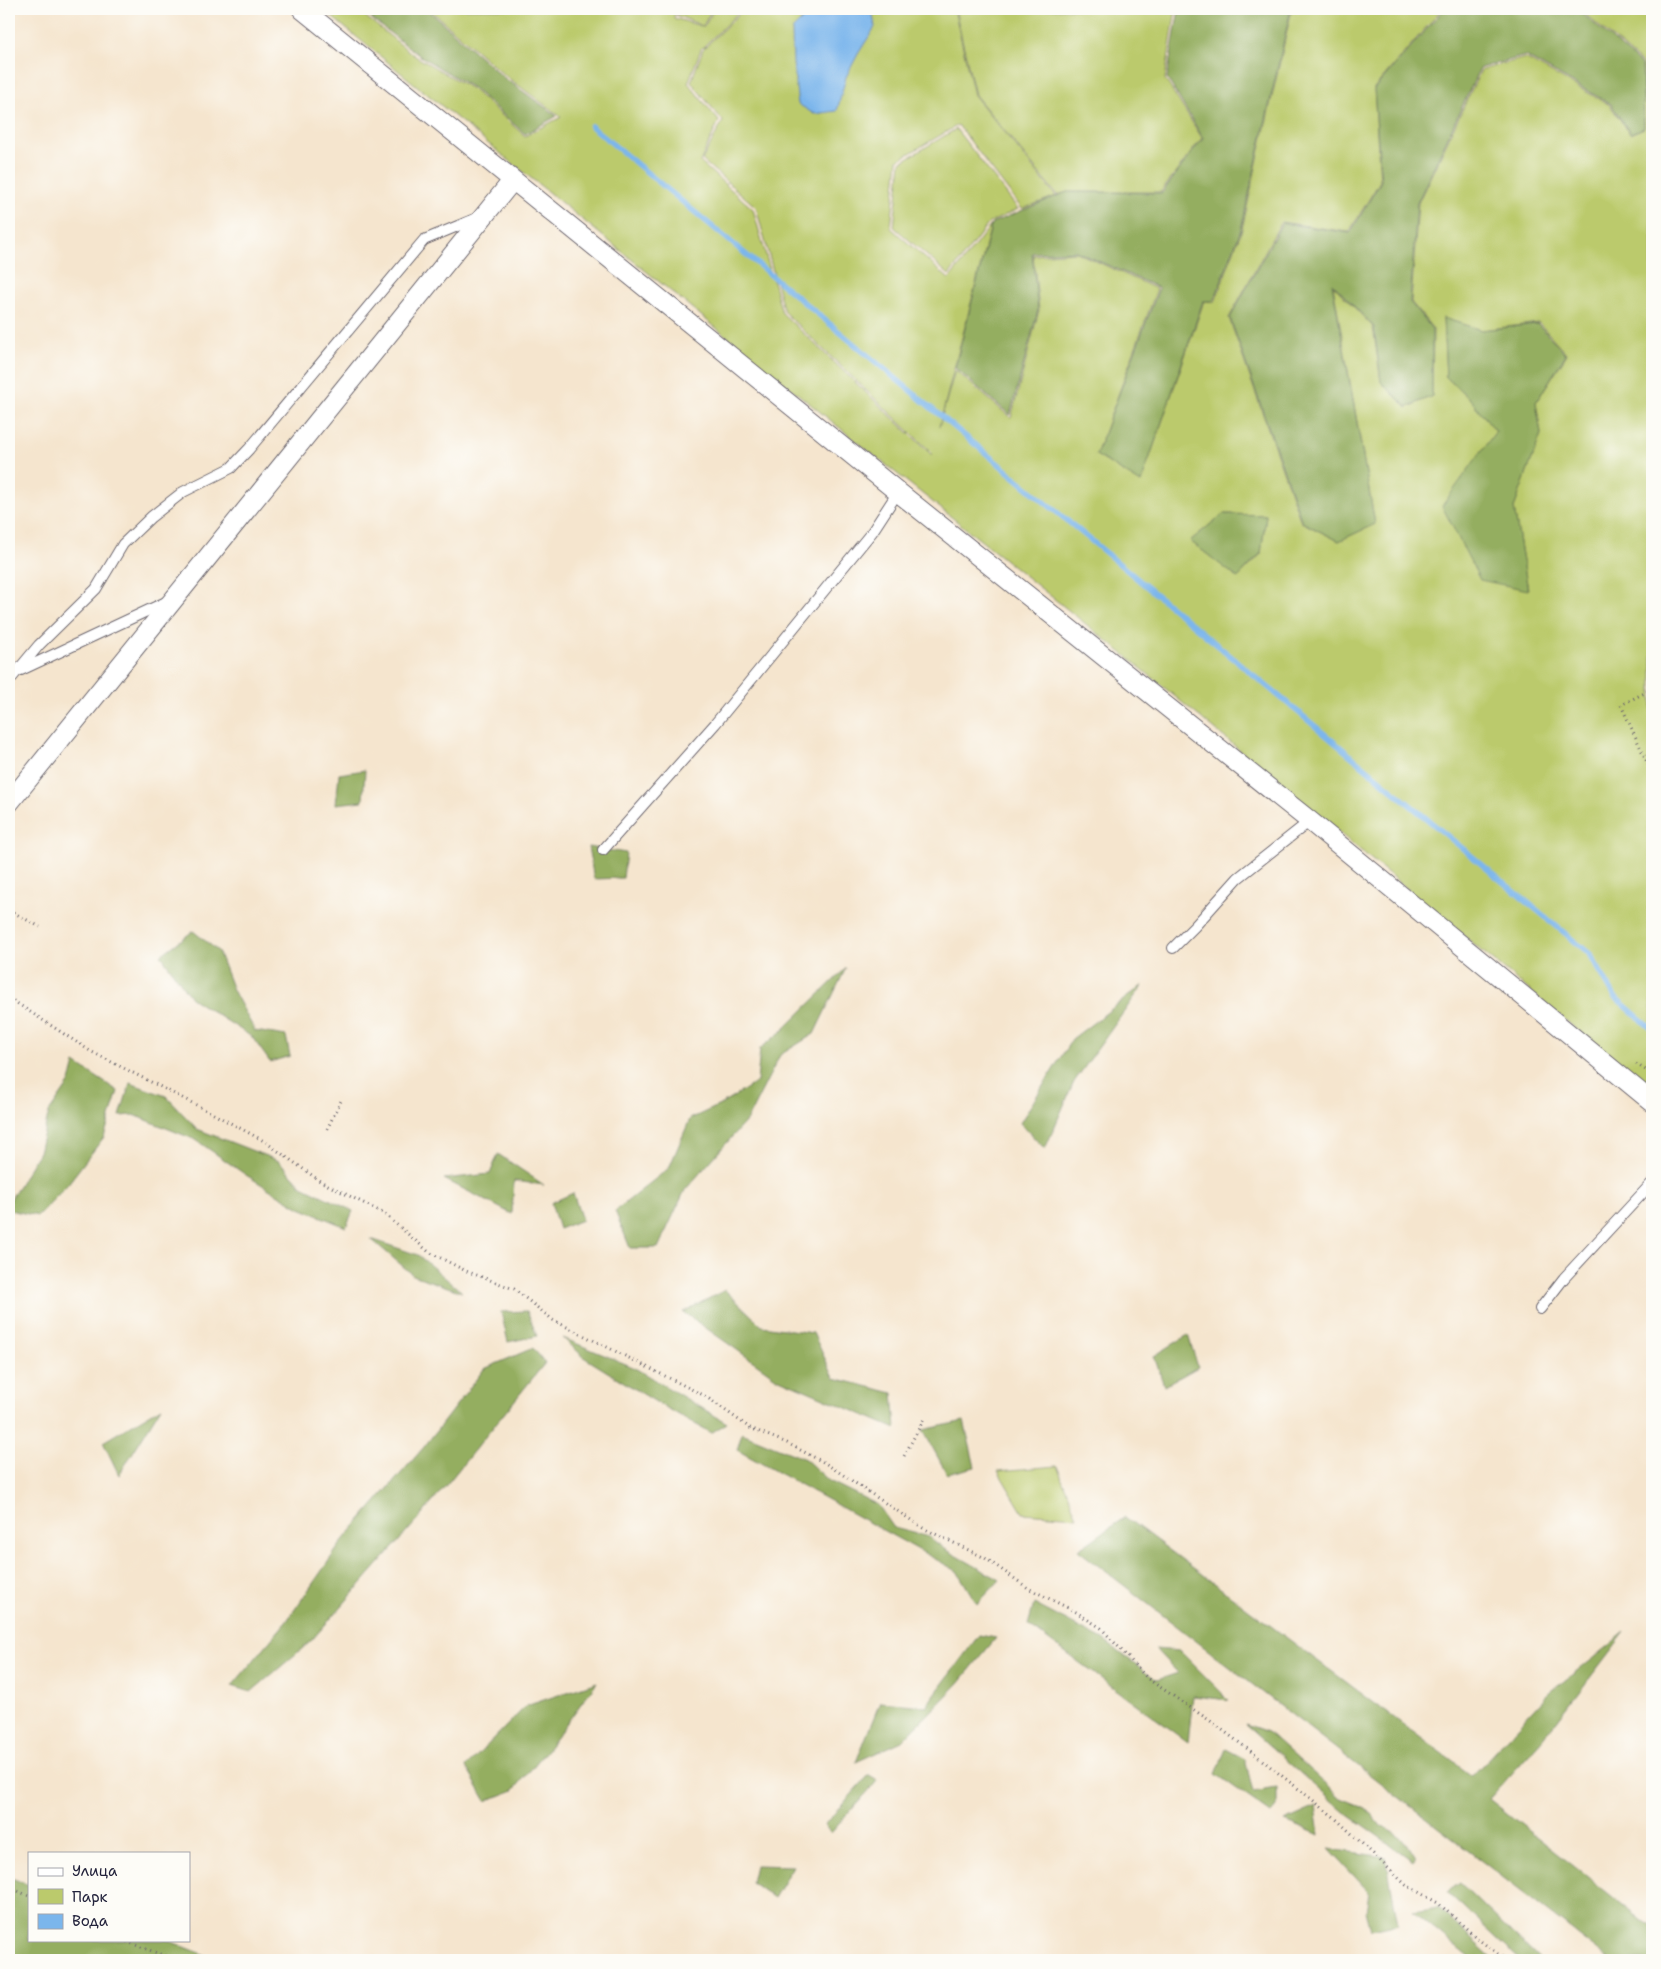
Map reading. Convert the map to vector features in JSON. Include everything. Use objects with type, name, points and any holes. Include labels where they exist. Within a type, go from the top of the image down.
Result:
[{"type":"street","points":[[302,9],[898,492],[1310,821],[1652,1102]]},
{"type":"street","points":[[9,803],[513,180]]},
{"type":"lane","points":[[9,681],[40,645],[96,589],[123,544],[151,517],[183,492],[231,468],[249,449],[424,240],[483,216]]},
{"type":"lane","points":[[604,850],[715,724],[872,532],[898,492]]},
{"type":"lane","points":[[17,672],[174,598]]},
{"type":"lane","points":[[1173,948],[1238,878],[1310,821]]},
{"type":"lane","points":[[1540,1310],[1564,1278],[1652,1182]]},
{"type":"path","points":[[1652,689],[1621,705],[1652,773]]},
{"type":"path","points":[[9,910],[40,927]]},
{"type":"path","points":[[9,998],[90,1051],[264,1141],[320,1181],[383,1213],[429,1252],[466,1271],[514,1289],[553,1320],[705,1396],[750,1428],[787,1443],[824,1462],[924,1528],[986,1558],[1028,1588],[1084,1617],[1101,1628],[1148,1679],[1257,1756],[1334,1817],[1406,1885],[1438,1903],[1478,1939],[1506,1960]]},
{"type":"path","points":[[326,1129],[342,1101]]},
{"type":"path","points":[[904,1456],[924,1419]]},
{"type":"path","points":[[9,1887],[28,1896]]},
{"type":"path","points":[[127,1942],[176,1960]]},
{"type":"green space","points":[[322,9],[356,9],[415,56],[472,89],[525,136],[561,117],[503,74],[429,9],[676,9],[674,18],[704,27],[714,9],[742,9],[701,49],[688,83],[719,121],[700,162],[753,209],[782,313],[932,455],[784,312],[756,207],[702,160],[723,121],[691,82],[703,49],[744,9],[954,9],[974,95],[1056,196],[1022,209],[958,125],[898,160],[891,228],[949,279],[991,225],[939,427],[955,370],[1011,418],[1039,310],[1033,255],[1076,252],[1157,289],[1096,455],[1141,483],[1204,301],[1215,302],[1242,229],[1292,9],[1442,9],[1374,88],[1380,181],[1349,232],[1281,222],[1229,318],[1301,522],[1339,541],[1375,524],[1333,285],[1373,327],[1381,382],[1407,408],[1432,396],[1433,329],[1411,302],[1418,203],[1481,70],[1525,58],[1610,105],[1630,134],[1644,128],[1643,64],[1579,9],[1652,9],[1652,1092],[1131,660],[856,441]],"holes":[[[1443,318],[1481,330],[1539,323],[1567,354],[1536,402],[1541,434],[1514,508],[1528,590],[1496,431],[1470,399],[1446,377]],[[1223,514],[1266,515],[1261,554],[1238,578],[1190,541]]]},
{"type":"green space","points":[[359,9],[427,9],[503,77],[557,116],[525,134],[473,88],[420,56]]},
{"type":"green space","points":[[679,9],[712,9],[703,26],[676,15]]},
{"type":"green space","points":[[955,9],[1176,9],[1165,79],[1202,138],[1161,192],[1067,192],[1057,195],[975,95]]},
{"type":"green space","points":[[1179,9],[1291,9],[1241,229],[1214,301],[1203,301],[1141,483],[1096,455],[1159,288],[1076,251],[1032,253],[1038,310],[1010,415],[955,368],[992,223],[1067,192],[1162,193],[1203,138],[1167,78]]},
{"type":"green space","points":[[1444,9],[1577,9],[1642,65],[1644,128],[1630,133],[1611,104],[1525,56],[1480,68],[1417,203],[1410,302],[1432,329],[1432,396],[1407,407],[1381,382],[1374,327],[1332,283],[1375,524],[1339,541],[1302,522],[1230,318],[1282,223],[1350,233],[1381,181],[1374,89]]},
{"type":"green space","points":[[956,129],[1018,209],[989,223],[949,275],[894,227],[901,162]]},
{"type":"green space","points":[[1443,318],[1481,330],[1538,324],[1566,354],[1536,402],[1541,434],[1514,508],[1528,590],[1480,580],[1442,506],[1496,431],[1470,399],[1446,377]]},
{"type":"green space","points":[[1223,514],[1266,515],[1261,553],[1238,578],[1190,541]]},
{"type":"green space","points":[[365,770],[363,801],[336,804],[339,774]]},
{"type":"green space","points":[[588,847],[626,853],[623,878],[594,879]]},
{"type":"green space","points":[[193,931],[218,951],[233,990],[255,1031],[286,1036],[290,1056],[270,1062],[252,1037],[191,998],[161,955]]},
{"type":"green space","points":[[846,968],[814,1034],[780,1055],[747,1120],[685,1190],[658,1248],[630,1248],[615,1211],[669,1168],[690,1119],[722,1104],[757,1082],[760,1049],[782,1031]]},
{"type":"green space","points":[[1143,985],[1074,1082],[1045,1149],[1020,1123],[1072,1039]]},
{"type":"green space","points":[[75,1063],[118,1091],[104,1137],[67,1185],[38,1216],[9,1210],[9,1202],[39,1152],[49,1112],[70,1082]]},
{"type":"green space","points":[[130,1083],[166,1096],[197,1129],[279,1161],[302,1186],[353,1211],[346,1227],[300,1208],[246,1175],[196,1140],[134,1115],[120,1116]]},
{"type":"green space","points":[[498,1154],[544,1185],[514,1181],[512,1214],[444,1179],[490,1174]]},
{"type":"green space","points":[[573,1193],[582,1220],[559,1229],[551,1203]]},
{"type":"green space","points":[[371,1239],[418,1255],[462,1292],[413,1275]]},
{"type":"green space","points":[[725,1290],[762,1326],[813,1333],[834,1378],[893,1393],[896,1429],[777,1378],[683,1312]]},
{"type":"green space","points":[[527,1311],[537,1336],[508,1342],[501,1312]]},
{"type":"green space","points":[[1188,1335],[1198,1367],[1164,1386],[1154,1356]]},
{"type":"green space","points":[[563,1338],[633,1367],[727,1423],[711,1433],[585,1358]]},
{"type":"green space","points":[[533,1348],[545,1363],[421,1516],[310,1642],[251,1692],[232,1686],[286,1622],[344,1539],[424,1447],[484,1369]]},
{"type":"green space","points":[[161,1407],[119,1475],[103,1442]]},
{"type":"green space","points":[[964,1421],[975,1467],[947,1474],[923,1430]]},
{"type":"green space","points":[[742,1433],[805,1459],[829,1481],[878,1505],[894,1528],[929,1537],[945,1549],[1000,1580],[977,1604],[957,1571],[737,1450]]},
{"type":"green space","points":[[1057,1466],[1077,1517],[1023,1513],[998,1471]]},
{"type":"green space","points":[[1125,1517],[1472,1776],[1548,1694],[1625,1632],[1543,1739],[1489,1799],[1652,1928],[1652,1960],[1610,1960],[1078,1550]]},
{"type":"green space","points":[[1034,1604],[1103,1640],[1157,1680],[1178,1673],[1155,1649],[1180,1651],[1229,1700],[1193,1696],[1188,1742],[1028,1625]]},
{"type":"green space","points":[[979,1635],[996,1638],[958,1684],[902,1741],[856,1762],[880,1702],[926,1706]]},
{"type":"green space","points":[[597,1682],[546,1751],[514,1790],[486,1801],[466,1767],[526,1706]]},
{"type":"green space","points":[[1245,1724],[1268,1732],[1341,1798],[1366,1808],[1381,1826],[1403,1838],[1415,1858],[1413,1861],[1343,1811]]},
{"type":"green space","points":[[1226,1749],[1245,1759],[1253,1792],[1277,1788],[1277,1806],[1271,1813],[1216,1774]]},
{"type":"green space","points":[[869,1775],[878,1780],[831,1833],[824,1825]]},
{"type":"green space","points":[[1316,1807],[1320,1835],[1285,1821]]},
{"type":"green space","points":[[1329,1849],[1386,1857],[1398,1924],[1371,1930],[1366,1911],[1369,1892]]},
{"type":"green space","points":[[755,1865],[793,1866],[774,1898],[751,1882]]},
{"type":"green space","points":[[9,1877],[28,1885],[28,1942],[172,1942],[218,1960],[9,1960]]},
{"type":"green space","points":[[1460,1883],[1539,1959],[1520,1960],[1447,1892]]},
{"type":"green space","points":[[1438,1908],[1494,1960],[1472,1960],[1413,1912]]},
{"type":"water","points":[[817,9],[872,9],[875,27],[846,77],[837,111],[814,114],[798,104],[793,63],[792,30],[806,16]]},
{"type":"waterway","points":[[591,126],[1590,954],[1615,997],[1652,1029]]}]
